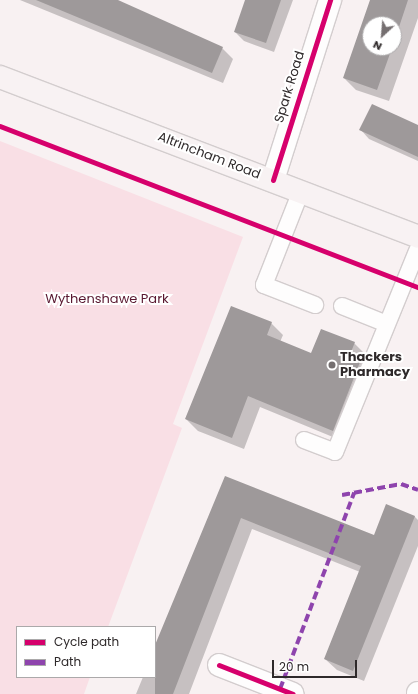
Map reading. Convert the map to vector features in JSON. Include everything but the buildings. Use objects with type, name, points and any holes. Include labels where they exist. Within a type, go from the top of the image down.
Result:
[{"type":"highway","name":"Altrincham Road","points":[[0,77],[273,180],[418,237]]},
{"type":"street","name":"Spark Road","points":[[273,180],[330,0]]},
{"type":"street","points":[[219,665],[293,694]]},
{"type":"lane","points":[[301,191],[264,285],[315,305]]},
{"type":"lane","points":[[304,440],[335,452],[418,249]]},
{"type":"lane","points":[[342,306],[387,324]]},
{"type":"green space","name":"Wythenshawe Park","points":[[0,141],[243,237],[173,424],[182,428],[108,626],[16,626],[16,678],[90,678],[84,694],[0,694]]},
{"type":"marked path","points":[[342,495],[401,484],[418,490]]},
{"type":"marked path","points":[[280,689],[354,493]]},
{"type":"cycle path","points":[[273,180],[330,0]]},
{"type":"cycle path","points":[[0,126],[418,287]]},
{"type":"cycle path","points":[[219,665],[293,694]]},
{"type":"place","name":"Thackers Pharmacy","points":[[332,365]]}]
